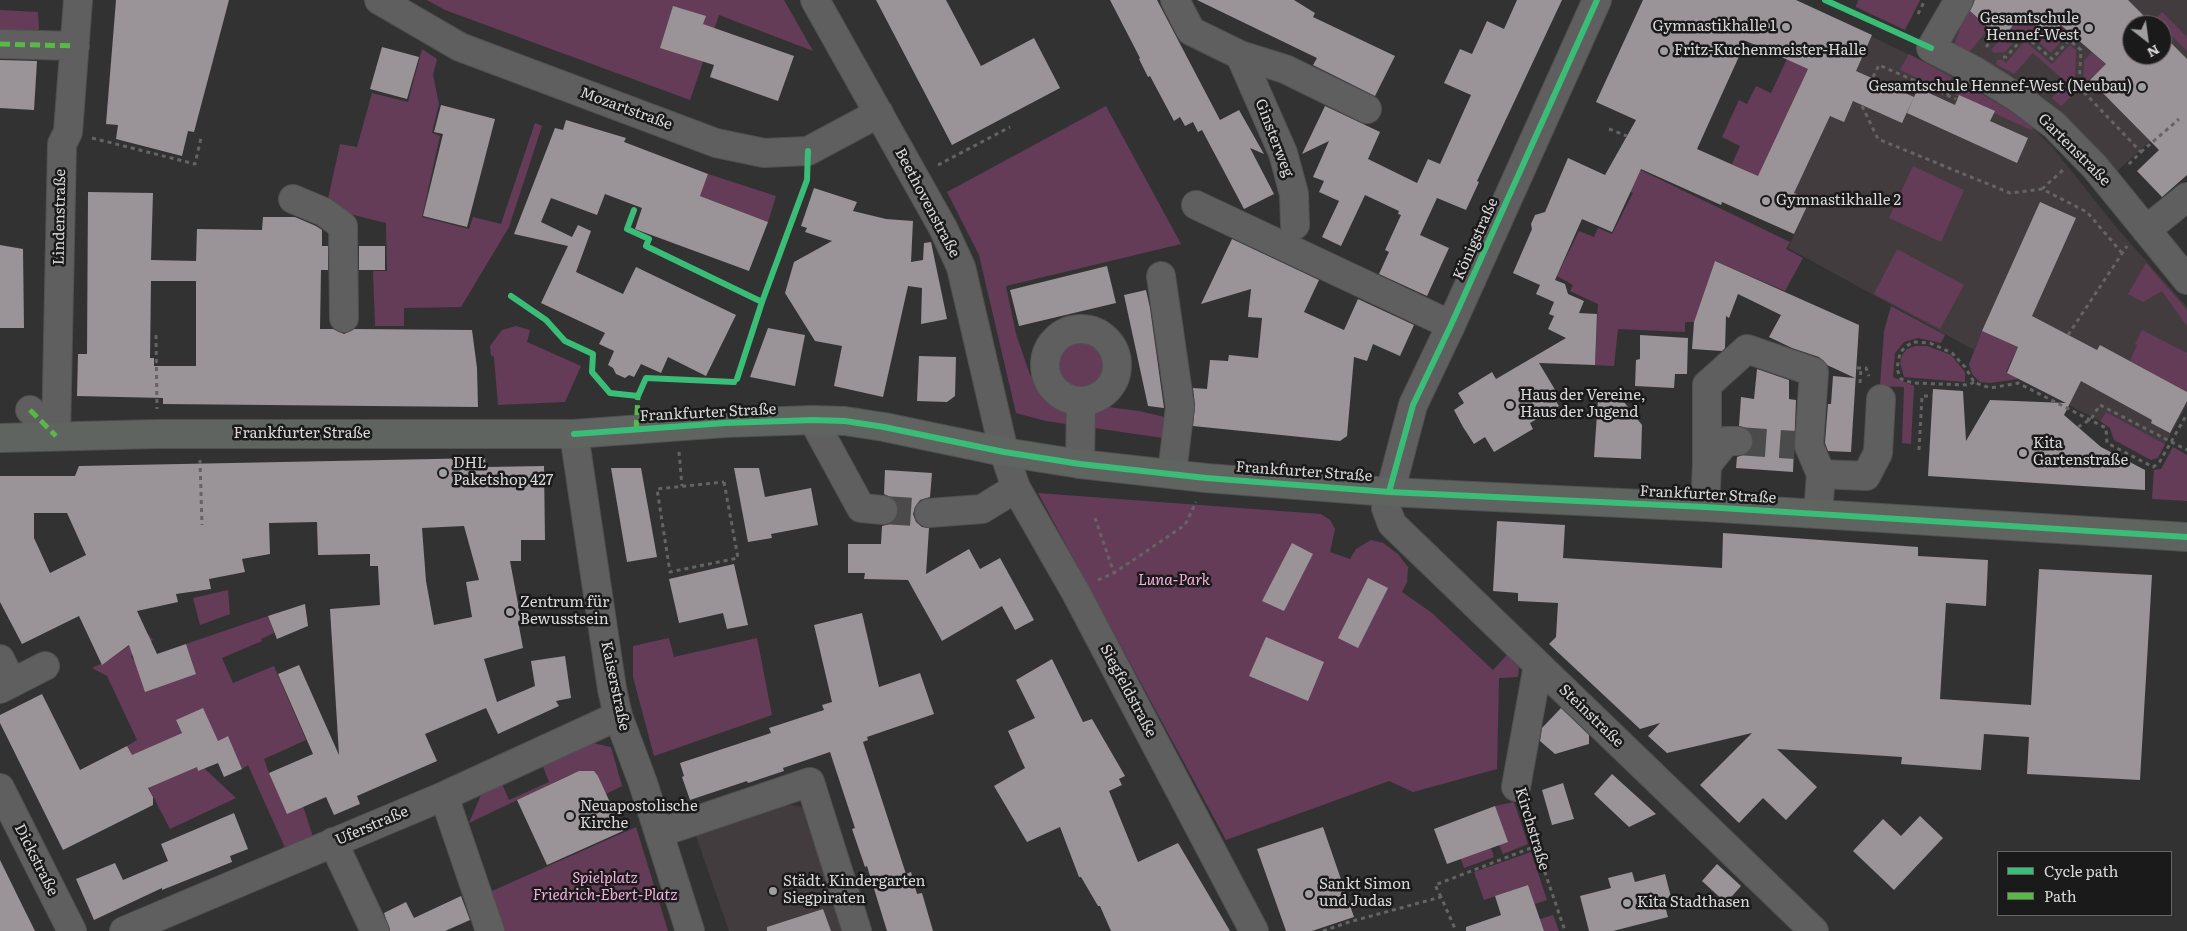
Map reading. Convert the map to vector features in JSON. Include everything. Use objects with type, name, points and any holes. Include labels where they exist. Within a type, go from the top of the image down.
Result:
[{"type":"main road","name":"Frankfurter Straße","points":[[0,438],[157,434],[574,434],[725,423],[812,420],[846,421],[1004,452],[1080,464],[1206,478],[1388,492],[1818,513],[1963,525],[2187,538]]},
{"type":"street","name":"Lindenstraße","points":[[56,436],[62,144],[68,132],[78,0]]},
{"type":"street","name":"Mozartstraße","points":[[379,0],[460,47],[716,143],[764,154],[808,151],[879,113]]},
{"type":"street","name":"Beethovenstraße","points":[[815,0],[943,228],[960,267],[1004,452]]},
{"type":"street","points":[[1175,0],[1192,31],[1240,55],[1284,69],[1368,109]]},
{"type":"street","name":"Königstraße","points":[[1388,492],[1413,404],[1451,325],[1597,0]]},
{"type":"street","name":"Gartenstraße","points":[[1959,0],[1931,48],[1965,75],[2021,100],[2054,125],[2108,184],[2187,280]]},
{"type":"street","points":[[0,44],[75,46]]},
{"type":"street","name":"Ginsterweg","points":[[1240,55],[1283,153],[1294,194],[1295,225]]},
{"type":"street","points":[[2144,227],[2187,197]]},
{"type":"street","points":[[293,199],[324,212],[343,226],[344,318]]},
{"type":"street","points":[[1196,205],[1451,325]]},
{"type":"street","points":[[1162,276],[1180,407],[1172,473]]},
{"type":"street","points":[[1705,507],[1707,385],[1747,349],[1814,372],[1802,445],[1821,474],[1818,513]]},
{"type":"street","points":[[1821,474],[1866,476],[1878,452],[1881,399]]},
{"type":"street","points":[[1080,464],[1082,401]]},
{"type":"street","points":[[30,410],[56,436]]},
{"type":"street","points":[[812,420],[861,508],[883,510]]},
{"type":"street","name":"Kaiserstraße","points":[[574,434],[618,716],[659,833],[690,931]]},
{"type":"street","points":[[1707,465],[1726,441],[1738,442]]},
{"type":"street","name":"Siegfeldstraße","points":[[1004,452],[1016,488],[1075,590],[1254,931]]},
{"type":"street","points":[[929,512],[982,509],[1016,488]]},
{"type":"street","name":"Steinstraße","points":[[1388,492],[1386,508],[1392,524],[1814,931]]},
{"type":"street","name":"Kirchstraße","points":[[1516,787],[1538,665]]},
{"type":"street","points":[[4,677],[46,666]]},
{"type":"street","name":"Uferstraße","points":[[124,931],[444,796],[618,716]]},
{"type":"street","points":[[659,833],[810,782],[857,931]]},
{"type":"street","name":"Dickstraße","points":[[0,788],[72,931]]},
{"type":"street","points":[[444,796],[490,931]]},
{"type":"street","points":[[333,842],[375,931]]},
{"type":"path","points":[[1986,47],[1996,34]]},
{"type":"path","points":[[1998,57],[2006,57],[2025,36],[2052,59],[2073,36]]},
{"type":"path","points":[[2069,40],[2081,50],[2079,87],[2142,152]]},
{"type":"path","points":[[1873,76],[1878,65],[1956,99]]},
{"type":"path","points":[[1948,95],[1965,75]]},
{"type":"path","points":[[1862,106],[1878,139],[2010,193],[2042,190],[2087,212],[2122,253]]},
{"type":"path","points":[[2108,184],[2179,119]]},
{"type":"path","points":[[915,177],[1010,127]]},
{"type":"path","points":[[1609,129],[1627,136]]},
{"type":"path","points":[[68,132],[195,164],[201,138]]},
{"type":"path","points":[[2042,190],[2067,167]]},
{"type":"path","points":[[2068,335],[2122,253],[2144,227]]},
{"type":"path","points":[[156,336],[157,434]]},
{"type":"path","points":[[1974,382],[1969,386],[1912,383],[1901,379],[1897,369],[1900,352],[1912,342],[1930,343],[1952,353],[1965,367],[1974,382],[1991,388],[2018,383],[2106,428],[2107,443],[2152,466],[2159,463],[2187,414]]},
{"type":"path","points":[[1857,368],[1866,368]]},
{"type":"path","points":[[1919,450],[1922,396],[1933,396]]},
{"type":"path","points":[[2078,427],[2091,419],[2100,404],[2187,450]]},
{"type":"path","points":[[199,434],[202,525]]},
{"type":"path","points":[[682,478],[682,486]]},
{"type":"path","points":[[1075,590],[1114,573],[1185,526],[1206,478]]},
{"type":"path","points":[[724,482],[738,558],[670,572],[656,489],[682,486],[724,482]]},
{"type":"path","points":[[1095,518],[1114,573]]},
{"type":"path","points":[[1456,931],[1435,885],[1536,846]]},
{"type":"path","points":[[1323,931],[1441,897]]},
{"type":"shaded area","points":[[1975,0],[2187,0],[2187,142],[2170,123],[2116,172],[2012,75],[1994,100],[2027,122],[2053,148],[2116,227],[2187,307],[2187,405],[2165,444],[2106,412],[2100,421],[2006,373],[2018,348],[1982,331],[1974,350],[1788,248],[1810,200],[1750,174],[1825,14],[1924,62]]},
{"type":"shaded area","name":"Städt. Kindergarten Siegpiraten","points":[[788,804],[801,807],[813,816],[817,851],[843,931],[729,931],[695,833]]},
{"type":"green space","points":[[427,0],[784,0],[813,51],[719,15],[690,100],[445,10]]},
{"type":"green space","points":[[1858,0],[1920,0],[1905,30],[1856,7]]},
{"type":"green space","points":[[1971,0],[1976,0],[1968,9],[1989,28],[1967,55],[1956,49],[1954,45]]},
{"type":"green space","points":[[0,10],[38,12],[39,29],[29,35],[0,33]]},
{"type":"green space","points":[[2022,14],[2050,38],[2061,25],[2069,32],[2051,53],[2024,30],[2005,52],[1994,53],[1991,50]]},
{"type":"green space","points":[[2172,22],[2187,37],[2187,51],[2172,36]]},
{"type":"green space","points":[[2025,41],[2052,64],[2070,45],[2076,50],[2075,89],[2077,91],[2061,106],[2052,98],[2066,82],[2033,53],[2014,74],[1996,64],[1997,60],[2003,60],[2006,63]]},
{"type":"green space","points":[[422,49],[437,59],[433,75],[439,104],[432,133],[440,136],[422,217],[469,229],[473,217],[501,224],[535,123],[542,126],[509,227],[461,307],[404,308],[404,326],[375,326],[373,271],[387,271],[386,223],[326,208],[340,144],[357,147],[372,93],[408,102]]},
{"type":"green space","points":[[2092,52],[2106,65],[2083,85],[2084,61]]},
{"type":"green space","points":[[1909,54],[1952,77],[1945,91],[1900,70]]},
{"type":"green space","points":[[1787,59],[1808,69],[1758,176],[1732,164],[1740,146],[1722,137],[1739,100],[1747,104],[1756,86],[1771,93]]},
{"type":"green space","points":[[1961,82],[2027,121],[2033,128],[2031,130],[1955,95]]},
{"type":"green space","points":[[1106,106],[1181,244],[1006,286],[1016,334],[1030,375],[1054,400],[1139,411],[1169,418],[1163,438],[1046,421],[1016,413],[979,255],[947,192]]},
{"type":"green space","points":[[1913,166],[1964,190],[1941,242],[1889,218]]},
{"type":"green space","points":[[1634,167],[1790,242],[1786,249],[1803,258],[1785,291],[1715,261],[1694,322],[1685,322],[1685,332],[1618,329],[1614,366],[1595,365],[1598,304],[1570,291],[1573,285],[1557,276],[1579,231],[1594,237],[1598,228],[1612,234],[1633,193],[1622,189]]},
{"type":"green space","points":[[708,174],[776,196],[768,222],[700,196]]},
{"type":"green space","points":[[1897,249],[1964,285],[1940,329],[1874,294]]},
{"type":"green space","points":[[2146,263],[2187,310],[2187,326],[2162,291],[2143,302],[2128,294]]},
{"type":"green space","points":[[1891,306],[1945,335],[1941,343],[1918,338],[1904,342],[1895,353],[1893,377],[1914,386],[1911,444],[1902,443],[1904,387],[1880,386],[1884,331]]},
{"type":"green space","points":[[516,326],[530,330],[527,342],[581,366],[565,402],[498,405],[494,357],[491,355],[490,346],[502,330]]},
{"type":"green space","points":[[2142,330],[2187,353],[2187,392],[2130,361]]},
{"type":"green space","points":[[1982,331],[2018,347],[2006,372],[2019,379],[1990,383],[1980,382],[1972,374],[1969,364]]},
{"type":"green space","points":[[1081,337],[1096,342],[1104,350],[1109,365],[1104,380],[1096,388],[1081,393],[1066,388],[1058,380],[1053,365],[1058,350],[1066,342]]},
{"type":"green space","points":[[1915,346],[1927,346],[1951,355],[1965,372],[1965,382],[1904,377],[1900,362],[1902,355],[1907,349]]},
{"type":"green space","points":[[2106,412],[2165,444],[2158,458],[2151,460],[2114,440],[2110,428],[2100,421]]},
{"type":"green space","points":[[2173,447],[2187,455],[2187,501],[2152,499],[2154,470],[2161,469]]},
{"type":"green space","name":"Luna-Park","points":[[1038,493],[1321,514],[1330,520],[1335,529],[1330,552],[1350,559],[1356,549],[1371,540],[1383,543],[1398,554],[1408,567],[1407,582],[1402,592],[1432,613],[1493,670],[1507,655],[1519,667],[1518,677],[1499,678],[1497,769],[1413,792],[1389,781],[1226,840]]},
{"type":"green space","points":[[228,590],[230,614],[200,625],[193,598]]},
{"type":"green space","points":[[268,616],[274,633],[261,639],[262,641],[222,658],[233,683],[274,666],[306,740],[264,759],[269,773],[303,806],[313,837],[286,850],[248,765],[242,769],[228,736],[218,741],[176,720],[182,733],[153,746],[197,767],[198,770],[204,768],[236,798],[170,829],[127,746],[137,740],[107,676],[92,668],[109,660],[147,633],[153,640],[131,656],[135,662],[196,674],[186,644]]},
{"type":"green space","points":[[669,638],[674,657],[757,638],[772,715],[654,756],[633,677],[633,646]]},
{"type":"green space","points":[[588,742],[611,747],[622,786],[606,794],[594,771],[572,774],[469,823],[481,795],[502,784],[509,800],[549,782],[542,764]]},
{"type":"green space","points":[[1514,802],[1528,844],[1503,854],[1499,845],[1495,806]]},
{"type":"green space","name":"Spielplatz Friedrich-Ebert-Platz","points":[[636,827],[668,931],[503,931],[492,891]]},
{"type":"green space","points":[[1456,845],[1491,848],[1494,857],[1464,868]]},
{"type":"green space","points":[[1531,852],[1547,900],[1535,904],[1540,919],[1553,915],[1559,931],[1544,931],[1528,885],[1484,900],[1474,872]]},
{"type":"building","points":[[116,0],[229,0],[194,132],[188,131],[182,156],[116,139],[118,125],[106,124]]},
{"type":"building","points":[[876,0],[946,0],[981,66],[1034,38],[1060,88],[952,145]]},
{"type":"building","points":[[1110,0],[1157,0],[1220,120],[1239,110],[1264,154],[1250,148],[1274,194],[1244,209],[1202,130],[1198,132],[1193,122],[1185,126],[1180,117],[1174,121],[1150,76],[1148,77]]},
{"type":"building","points":[[1197,0],[1294,0],[1315,13],[1313,17],[1395,56],[1375,96],[1313,65],[1317,58]]},
{"type":"building","points":[[1517,0],[1562,0],[1477,181],[1479,182],[1466,210],[1437,198],[1420,235],[1449,248],[1427,296],[1379,274],[1389,252],[1385,250],[1401,215],[1398,214],[1399,211],[1365,195],[1341,246],[1322,237],[1339,201],[1319,192],[1324,181],[1313,177],[1329,141],[1302,154],[1325,106],[1380,132],[1368,159],[1417,183],[1428,159],[1440,164],[1471,95],[1444,83],[1460,49],[1472,54],[1487,21],[1504,29]]},
{"type":"building","points":[[1643,0],[1796,0],[1872,35],[1856,71],[1914,97],[1902,123],[1853,101],[1844,122],[1830,116],[1794,193],[1810,200],[1794,234],[1722,202],[1721,205],[1641,169],[1612,232],[1582,219],[1555,280],[1565,284],[1568,294],[1584,301],[1579,313],[1597,314],[1595,365],[1539,363],[1557,393],[1552,395],[1559,406],[1530,423],[1533,429],[1494,452],[1485,437],[1474,444],[1463,427],[1454,410],[1464,403],[1458,393],[1492,372],[1496,379],[1566,338],[1548,329],[1554,316],[1549,314],[1554,302],[1536,294],[1540,285],[1513,273],[1532,229],[1531,224],[1535,215],[1545,212],[1568,158],[1605,175],[1636,120],[1596,102]],"holes":[[[1746,41],[1808,69],[1758,176],[1697,149]]]},
{"type":"building","points":[[1975,0],[2128,0],[2143,15],[2122,15],[2122,65],[2172,65],[2172,44],[2187,59],[2187,175],[2162,197],[2137,171],[2159,150],[2090,80],[2106,64],[2061,25],[2050,38],[2022,14],[2002,39],[1970,11]]},
{"type":"building","points":[[673,6],[706,16],[703,24],[794,56],[778,101],[710,77],[714,65],[660,48]]},
{"type":"building","points":[[382,47],[419,57],[407,99],[370,89]]},
{"type":"building","points":[[0,60],[37,61],[34,110],[0,108]]},
{"type":"building","points":[[1918,88],[1955,105],[1959,95],[1995,111],[1990,121],[2028,138],[2017,163],[1907,113]]},
{"type":"building","points":[[441,105],[495,119],[467,227],[423,216],[443,134],[434,132]]},
{"type":"building","points":[[566,120],[626,138],[624,142],[708,174],[700,196],[768,222],[749,271],[635,229],[642,208],[605,194],[597,215],[551,198],[541,222],[572,237],[578,225],[591,231],[576,272],[623,294],[636,267],[736,315],[706,376],[668,357],[661,373],[641,364],[634,377],[629,375],[625,378],[616,374],[613,368],[608,365],[614,351],[599,344],[605,333],[541,303],[568,246],[514,234],[555,128],[563,130]]},
{"type":"building","points":[[814,188],[857,202],[853,211],[886,219],[913,221],[911,262],[923,260],[924,243],[931,242],[947,319],[921,324],[922,288],[908,286],[883,397],[834,386],[842,346],[815,341],[785,293],[794,262],[832,241],[805,232],[807,228],[801,226]]},
{"type":"building","points":[[88,192],[153,193],[151,260],[196,261],[197,229],[262,230],[263,217],[295,217],[316,226],[322,230],[322,246],[328,246],[328,270],[321,270],[320,329],[333,329],[344,334],[354,329],[472,330],[477,368],[478,407],[163,404],[163,398],[77,396],[78,354],[87,354]],"holes":[[[151,281],[196,281],[196,366],[154,366],[154,358],[150,358]]]},
{"type":"building","points":[[2040,202],[2076,218],[2032,316],[2097,350],[2100,345],[2187,392],[2187,401],[2170,433],[2151,423],[2152,420],[2081,381],[2064,415],[2101,447],[2145,470],[2145,490],[1928,476],[1933,389],[1963,391],[1966,441],[1990,400],[2066,403],[2007,373],[2018,347],[1982,331]]},
{"type":"building","points":[[1232,239],[1319,280],[1304,312],[1344,330],[1358,299],[1414,325],[1400,356],[1373,344],[1367,361],[1354,357],[1347,436],[1340,441],[1193,426],[1195,405],[1193,388],[1207,389],[1210,360],[1228,361],[1229,355],[1258,358],[1262,318],[1248,317],[1251,289],[1201,304]]},
{"type":"building","points":[[0,245],[23,249],[24,328],[0,328]]},
{"type":"building","points":[[359,246],[385,246],[385,270],[359,270]]},
{"type":"building","points":[[1715,261],[1859,325],[1851,452],[1828,451],[1825,443],[1828,404],[1831,404],[1833,376],[1855,378],[1827,365],[1819,357],[1792,348],[1769,337],[1781,315],[1738,294],[1729,318],[1726,316],[1725,348],[1722,351],[1692,349],[1694,322]]},
{"type":"building","points":[[1107,266],[1116,303],[1019,326],[1010,290]]},
{"type":"building","points":[[1146,290],[1164,408],[1148,406],[1124,295]]},
{"type":"building","points":[[768,328],[805,335],[795,386],[750,377]]},
{"type":"building","points":[[1640,335],[1688,338],[1687,374],[1675,374],[1674,388],[1635,386],[1636,360],[1640,359]]},
{"type":"building","points":[[919,356],[956,357],[955,396],[947,402],[917,401]]},
{"type":"building","points":[[1757,369],[1789,380],[1789,399],[1796,400],[1793,472],[1736,468],[1737,457],[1746,454],[1752,448],[1754,441],[1751,433],[1746,428],[1739,426],[1741,397],[1754,399]]},
{"type":"building","points":[[1598,400],[1624,402],[1642,425],[1641,459],[1594,457]]},
{"type":"building","points":[[485,458],[486,467],[544,466],[545,540],[521,540],[521,561],[510,561],[521,620],[518,621],[523,648],[484,659],[497,702],[535,686],[531,661],[565,656],[571,698],[556,701],[559,706],[498,734],[486,708],[425,734],[437,761],[357,796],[360,804],[334,815],[326,797],[287,814],[269,773],[313,754],[278,674],[299,665],[339,755],[330,609],[380,605],[378,566],[370,566],[370,554],[318,555],[317,522],[269,523],[270,554],[242,559],[245,572],[209,579],[211,589],[176,594],[178,602],[137,611],[157,654],[186,644],[196,674],[145,692],[129,645],[102,665],[79,616],[22,644],[0,602],[0,476],[75,476],[79,466]],"holes":[[[34,513],[67,513],[86,555],[50,573],[34,538]],[[464,526],[479,580],[466,582],[472,617],[434,625],[426,581],[422,528]]]},
{"type":"building","points":[[611,468],[641,468],[657,557],[627,562]]},
{"type":"building","points":[[734,468],[759,468],[765,497],[811,488],[818,525],[771,534],[772,538],[748,542]]},
{"type":"building","points":[[885,470],[932,473],[930,497],[920,500],[913,514],[916,522],[922,527],[929,528],[926,574],[969,549],[980,569],[1000,558],[1034,620],[1015,630],[1002,606],[942,641],[908,580],[864,579],[865,573],[848,573],[848,544],[881,544],[882,526],[890,524],[898,512],[897,504],[892,498],[884,494]]},
{"type":"building","points":[[1497,521],[1565,525],[1563,558],[1722,568],[1723,533],[1918,547],[1918,556],[1988,560],[1986,606],[1946,603],[1940,699],[2031,705],[2039,569],[2152,575],[2140,780],[2027,774],[2029,737],[1984,734],[1981,770],[1901,764],[1902,757],[1777,749],[1817,787],[1786,820],[1763,798],[1739,823],[1700,785],[1752,733],[1667,753],[1648,736],[1660,723],[1640,729],[1549,644],[1556,637],[1558,603],[1518,601],[1518,593],[1493,591]]},
{"type":"building","points":[[1292,543],[1313,554],[1284,611],[1262,601]]},
{"type":"building","points":[[734,564],[748,625],[727,629],[723,613],[679,623],[669,579]]},
{"type":"building","points":[[1368,578],[1388,588],[1358,648],[1338,638]]},
{"type":"building","points":[[305,604],[308,626],[277,639],[268,616]]},
{"type":"building","points":[[862,613],[879,687],[920,673],[934,714],[867,737],[868,740],[863,742],[906,874],[911,872],[917,894],[922,893],[933,931],[887,931],[867,866],[865,867],[852,829],[855,828],[830,752],[783,768],[784,771],[690,800],[682,777],[684,776],[680,763],[771,733],[769,728],[824,710],[822,705],[832,702],[814,625]]},
{"type":"building","points":[[1266,637],[1324,662],[1308,701],[1249,676]]},
{"type":"building","points":[[1052,659],[1083,722],[1092,719],[1125,776],[1119,779],[1122,785],[1109,791],[1138,862],[1178,843],[1230,931],[1111,931],[1100,906],[1098,906],[1081,877],[1079,877],[1060,827],[1027,842],[994,786],[1025,768],[1008,731],[1035,718],[1016,680]]},
{"type":"building","points":[[42,694],[80,770],[127,746],[132,755],[182,733],[176,720],[203,708],[218,741],[228,736],[242,769],[224,777],[218,763],[198,771],[197,767],[148,788],[153,797],[153,805],[63,850],[0,723],[0,715]]},
{"type":"building","points":[[1561,708],[1589,735],[1589,744],[1555,754],[1540,741],[1542,728]]},
{"type":"building","name":"Neuapostolische Kirche","points":[[579,771],[594,771],[598,776],[623,831],[547,865],[517,800]]},
{"type":"building","points":[[1612,774],[1656,814],[1629,827],[1594,794]]},
{"type":"building","points":[[1563,783],[1574,819],[1552,825],[1542,790]]},
{"type":"building","points":[[1495,806],[1508,842],[1447,864],[1434,829]]},
{"type":"building","points":[[234,813],[248,849],[230,856],[232,862],[162,890],[162,888],[94,920],[76,879],[115,863],[123,880],[168,861],[161,844]]},
{"type":"building","points":[[1920,816],[1943,838],[1894,890],[1853,851],[1883,819],[1901,836]]},
{"type":"building","points":[[1323,827],[1354,917],[1312,931],[1286,931],[1257,849]]},
{"type":"building","points":[[0,860],[25,911],[35,931],[0,931]]},
{"type":"building","points":[[1717,864],[1741,886],[1726,903],[1702,881]]},
{"type":"building","points":[[1632,872],[1635,882],[1665,874],[1671,897],[1663,899],[1668,917],[1613,931],[1589,931],[1580,896],[1611,888],[1608,878]]},
{"type":"building","points":[[1528,885],[1544,931],[1466,931],[1466,927],[1501,915],[1495,896]]},
{"type":"building","points":[[461,896],[470,920],[445,931],[390,931],[384,913],[406,902],[414,918]]},
{"type":"building","points":[[823,909],[831,931],[767,931],[767,927]]},
{"type":"tunnel","points":[[1738,441],[1795,445]]},
{"type":"tunnel","points":[[883,510],[929,513]]},
{"type":"marked path","points":[[0,44],[75,46]]},
{"type":"marked path","points":[[636,430],[638,396]]},
{"type":"marked path","points":[[30,410],[56,436]]},
{"type":"cycle path","points":[[1389,492],[1413,405],[1451,325],[1597,0]]},
{"type":"cycle path","points":[[1825,0],[1931,48]]},
{"type":"cycle path","points":[[737,379],[762,302],[807,180],[808,151]]},
{"type":"cycle path","points":[[634,210],[627,229],[649,239],[646,246],[762,302]]},
{"type":"cycle path","points":[[511,296],[546,320],[565,341],[593,354],[592,372],[610,393],[638,396],[646,378],[734,382]]},
{"type":"cycle path","points":[[574,434],[725,423],[813,420],[845,421],[884,427],[1004,452],[1080,464],[1206,478],[1389,492],[1705,507],[2187,537]]},
{"type":"place","name":"Gymnastikhalle 1","points":[[1786,27]]},
{"type":"place","name":"Gesamtschule Hennef-West","points":[[2089,28]]},
{"type":"place","name":"Fritz-Kuchenmeister-Halle","points":[[1664,51]]},
{"type":"place","name":"Gesamtschule Hennef-West (Neubau)","points":[[2142,87]]},
{"type":"place","name":"Gymnastikhalle 2","points":[[1766,201]]},
{"type":"place","name":"Haus der Vereine, Haus der Jugend","points":[[1510,405]]},
{"type":"place","name":"Kita Gartenstraße","points":[[2023,453]]},
{"type":"place","name":"DHL Paketshop 427","points":[[443,473]]},
{"type":"place","name":"Zentrum für Bewusstsein","points":[[510,612]]},
{"type":"place","name":"Neuapostolische Kirche","points":[[570,816]]},
{"type":"place","name":"Städt. Kindergarten Siegpiraten","points":[[773,891]]},
{"type":"place","name":"Sankt Simon und Judas","points":[[1309,894]]},
{"type":"place","name":"Kita Stadthasen","points":[[1627,903]]}]
